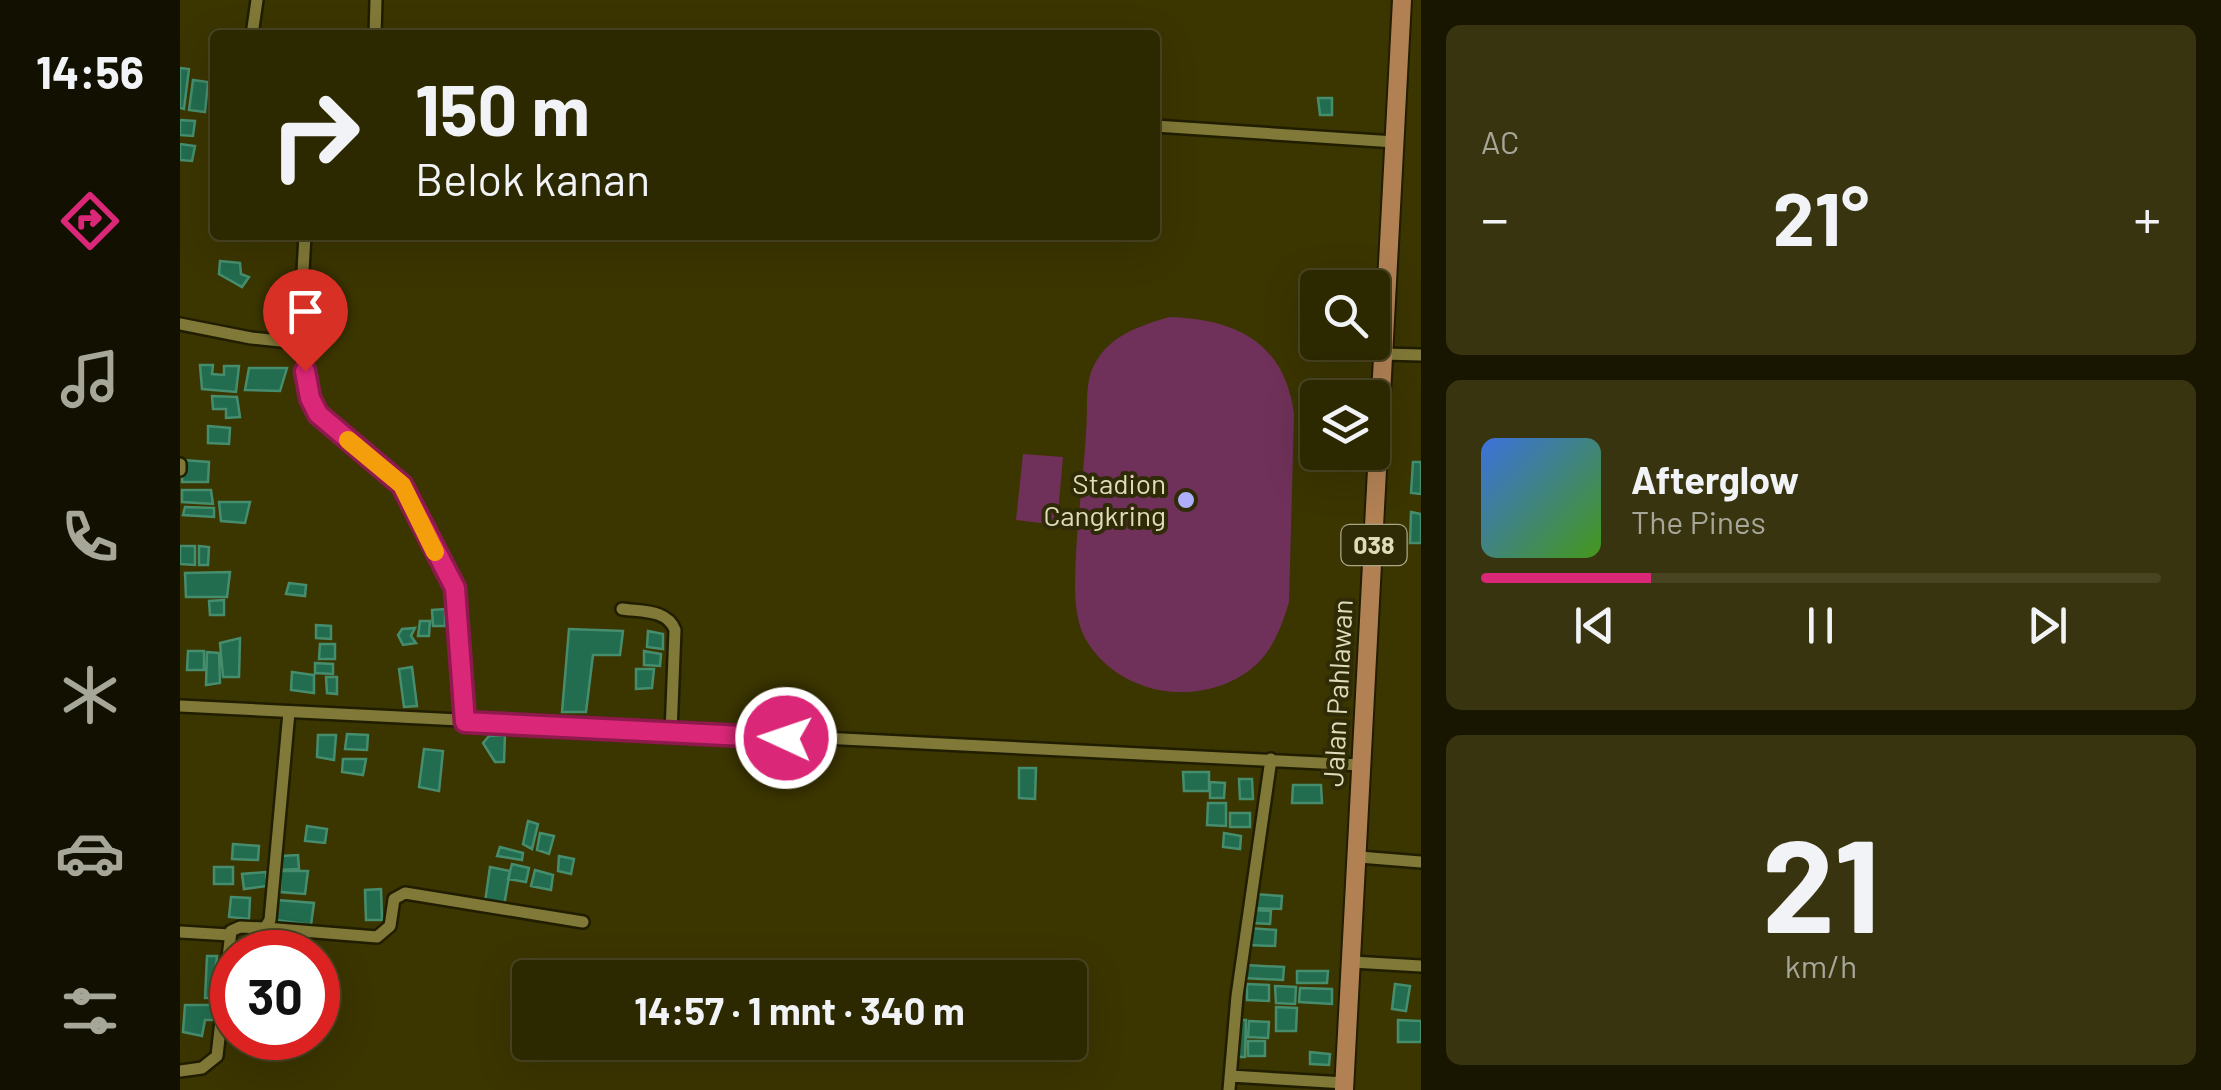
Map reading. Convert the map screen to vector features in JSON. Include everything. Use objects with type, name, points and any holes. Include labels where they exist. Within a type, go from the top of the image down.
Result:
[{"type":"main road","name":"Jalan Pahlawan","points":[[1387,270],[1402,0]]},
{"type":"main road","name":"Jalan Pahlawan","points":[[1344,1087],[1383,360]]},
{"type":"street","points":[[253,30],[257,0]]},
{"type":"street","points":[[375,30],[376,0]]},
{"type":"street","points":[[1160,126],[1394,142]]},
{"type":"street","points":[[305,240],[300,343],[313,407],[402,485],[455,588],[465,722]]},
{"type":"street","points":[[180,324],[300,343]]},
{"type":"street","points":[[1390,354],[1421,355]]},
{"type":"street","points":[[622,609],[662,615],[672,622],[675,630],[671,733]]},
{"type":"street","points":[[180,706],[1361,765]]},
{"type":"street","points":[[264,928],[270,920],[289,712]]},
{"type":"street","points":[[1229,1090],[1237,996],[1271,759]]},
{"type":"street","points":[[1358,858],[1421,862]]},
{"type":"street","points":[[233,930],[264,928],[377,937],[387,932],[394,900],[404,893],[583,922]]},
{"type":"street","points":[[180,932],[210,934]]},
{"type":"street","points":[[1352,962],[1421,966]]},
{"type":"street","points":[[180,1071],[202,1068],[213,1060]]},
{"type":"street","points":[[1230,1076],[1344,1087]]},
{"type":"shaded area","name":"Stadion Cangkring","points":[[1169,317],[1215,323],[1253,339],[1280,369],[1294,414],[1289,602],[1284,618],[1258,663],[1215,688],[1190,692],[1141,685],[1100,659],[1085,638],[1075,599],[1091,372],[1113,342]]},
{"type":"shaded area","points":[[1023,454],[1063,457],[1057,525],[1016,520]]},
{"type":"building","points":[[180,68],[189,69],[184,109],[180,108]]},
{"type":"building","points":[[193,80],[208,82],[205,112],[189,110]]},
{"type":"building","points":[[1318,98],[1332,98],[1332,115],[1320,115]]},
{"type":"building","points":[[180,120],[195,121],[193,136],[180,135]]},
{"type":"building","points":[[180,144],[195,146],[192,161],[180,160]]},
{"type":"building","points":[[220,261],[240,263],[241,274],[249,277],[242,287],[219,274]]},
{"type":"building","points":[[200,365],[213,365],[212,374],[224,375],[224,366],[239,366],[236,392],[202,389]]},
{"type":"building","points":[[249,368],[287,368],[280,391],[245,390]]},
{"type":"building","points":[[212,396],[237,397],[240,417],[226,418],[226,409],[213,409]]},
{"type":"building","points":[[208,426],[230,428],[229,444],[208,443]]},
{"type":"building","points":[[183,460],[209,462],[208,482],[182,482]]},
{"type":"building","points":[[1413,462],[1421,462],[1421,494],[1411,493]]},
{"type":"building","points":[[182,490],[211,490],[213,504],[182,502]]},
{"type":"building","points":[[219,502],[250,502],[245,523],[221,521]]},
{"type":"building","points":[[185,507],[214,508],[214,517],[183,515]]},
{"type":"building","points":[[1411,512],[1421,514],[1421,543],[1410,543]]},
{"type":"building","points":[[180,546],[195,546],[195,565],[180,564]]},
{"type":"building","points":[[199,546],[209,547],[208,565],[199,565]]},
{"type":"building","points":[[230,572],[227,597],[186,597],[185,573]]},
{"type":"building","points":[[289,583],[306,585],[305,596],[286,594]]},
{"type":"building","points":[[224,600],[224,615],[210,615],[209,601]]},
{"type":"building","points":[[445,609],[445,626],[433,626],[432,610]]},
{"type":"building","points":[[420,621],[430,621],[429,636],[418,636]]},
{"type":"building","points":[[316,625],[331,626],[331,639],[316,638]]},
{"type":"building","points":[[415,628],[411,636],[416,643],[403,645],[398,635],[402,629]]},
{"type":"building","points":[[569,629],[623,631],[620,655],[593,655],[586,712],[562,712]]},
{"type":"building","points":[[648,631],[663,634],[663,649],[647,647]]},
{"type":"building","points":[[240,638],[239,677],[223,677],[220,643]]},
{"type":"building","points":[[320,644],[335,644],[335,659],[319,659]]},
{"type":"building","points":[[188,651],[204,651],[204,670],[187,670]]},
{"type":"building","points":[[644,651],[661,654],[660,666],[644,665]]},
{"type":"building","points":[[207,652],[219,653],[220,683],[206,685]]},
{"type":"building","points":[[315,663],[333,664],[333,674],[315,673]]},
{"type":"building","points":[[412,667],[417,706],[404,707],[399,669]]},
{"type":"building","points":[[636,669],[654,669],[652,688],[636,689]]},
{"type":"building","points":[[292,672],[314,675],[314,693],[291,690]]},
{"type":"building","points":[[326,677],[337,677],[337,694],[327,693]]},
{"type":"building","points":[[347,734],[368,735],[367,750],[345,749]]},
{"type":"building","points":[[318,735],[336,735],[334,760],[317,757]]},
{"type":"building","points":[[505,735],[504,762],[495,762],[483,743],[489,736]]},
{"type":"building","points":[[424,749],[443,751],[439,791],[419,787]]},
{"type":"building","points":[[343,759],[366,759],[363,775],[342,772]]},
{"type":"building","points":[[1019,768],[1036,768],[1035,799],[1019,798]]},
{"type":"building","points":[[1183,772],[1209,772],[1209,791],[1184,791]]},
{"type":"building","points":[[1239,779],[1252,779],[1253,799],[1240,799]]},
{"type":"building","points":[[1210,782],[1225,783],[1224,798],[1210,798]]},
{"type":"building","points":[[1293,785],[1321,785],[1322,803],[1292,803]]},
{"type":"building","points":[[1208,803],[1226,803],[1226,826],[1207,825]]},
{"type":"building","points":[[1230,813],[1250,813],[1250,827],[1230,827]]},
{"type":"building","points":[[528,821],[538,824],[532,849],[523,844]]},
{"type":"building","points":[[307,826],[327,829],[325,843],[305,841]]},
{"type":"building","points":[[540,833],[554,836],[549,854],[537,850]]},
{"type":"building","points":[[1224,833],[1241,836],[1240,849],[1223,847]]},
{"type":"building","points":[[233,844],[259,846],[258,860],[232,859]]},
{"type":"building","points":[[500,847],[523,853],[522,860],[497,856]]},
{"type":"building","points":[[298,855],[299,869],[279,870],[280,856]]},
{"type":"building","points":[[559,856],[574,859],[571,874],[558,871]]},
{"type":"building","points":[[512,864],[529,868],[526,882],[508,879]]},
{"type":"building","points":[[214,867],[233,867],[233,884],[214,884]]},
{"type":"building","points":[[490,867],[510,871],[504,906],[485,902]]},
{"type":"building","points":[[535,870],[553,875],[551,890],[531,886]]},
{"type":"building","points":[[281,871],[308,871],[305,894],[280,892]]},
{"type":"building","points":[[266,872],[267,886],[244,889],[242,874]]},
{"type":"building","points":[[381,889],[382,920],[366,920],[365,890]]},
{"type":"building","points":[[1254,894],[1282,896],[1281,909],[1253,908]]},
{"type":"building","points":[[231,897],[250,898],[249,919],[229,917]]},
{"type":"building","points":[[277,900],[314,903],[311,925],[276,920]]},
{"type":"building","points":[[1252,910],[1271,911],[1270,924],[1251,923]]},
{"type":"building","points":[[1249,928],[1276,930],[1275,946],[1248,945]]},
{"type":"building","points":[[207,956],[210,956],[210,998],[205,998]]},
{"type":"building","points":[[1245,965],[1284,967],[1283,980],[1244,978]]},
{"type":"building","points":[[1297,971],[1328,971],[1327,983],[1297,983]]},
{"type":"building","points":[[1247,984],[1269,985],[1269,1001],[1247,1000]]},
{"type":"building","points":[[1395,984],[1410,986],[1406,1011],[1392,1009]]},
{"type":"building","points":[[1275,986],[1296,987],[1295,1004],[1276,1003]]},
{"type":"building","points":[[1300,988],[1332,989],[1332,1004],[1299,1002]]},
{"type":"building","points":[[185,1005],[210,1005],[210,1020],[205,1020],[202,1036],[183,1032]]},
{"type":"building","points":[[1276,1007],[1297,1008],[1296,1031],[1276,1031]]},
{"type":"building","points":[[1237,1020],[1246,1020],[1245,1057],[1236,1057]]},
{"type":"building","points":[[1398,1020],[1421,1021],[1421,1042],[1398,1042]]},
{"type":"building","points":[[1249,1021],[1269,1022],[1268,1038],[1248,1037]]},
{"type":"building","points":[[1248,1041],[1265,1041],[1265,1056],[1248,1056]]},
{"type":"building","points":[[1310,1052],[1330,1054],[1329,1065],[1310,1064]]},
{"type":"slow traffic","points":[[348,440],[402,485],[435,552]]},
{"type":"place","name":"Stadion Cangkring","points":[[1186,500]]},
{"type":"route","points":[[305,371],[310,398],[318,414],[402,485],[455,588],[465,722],[786,738]]}]
